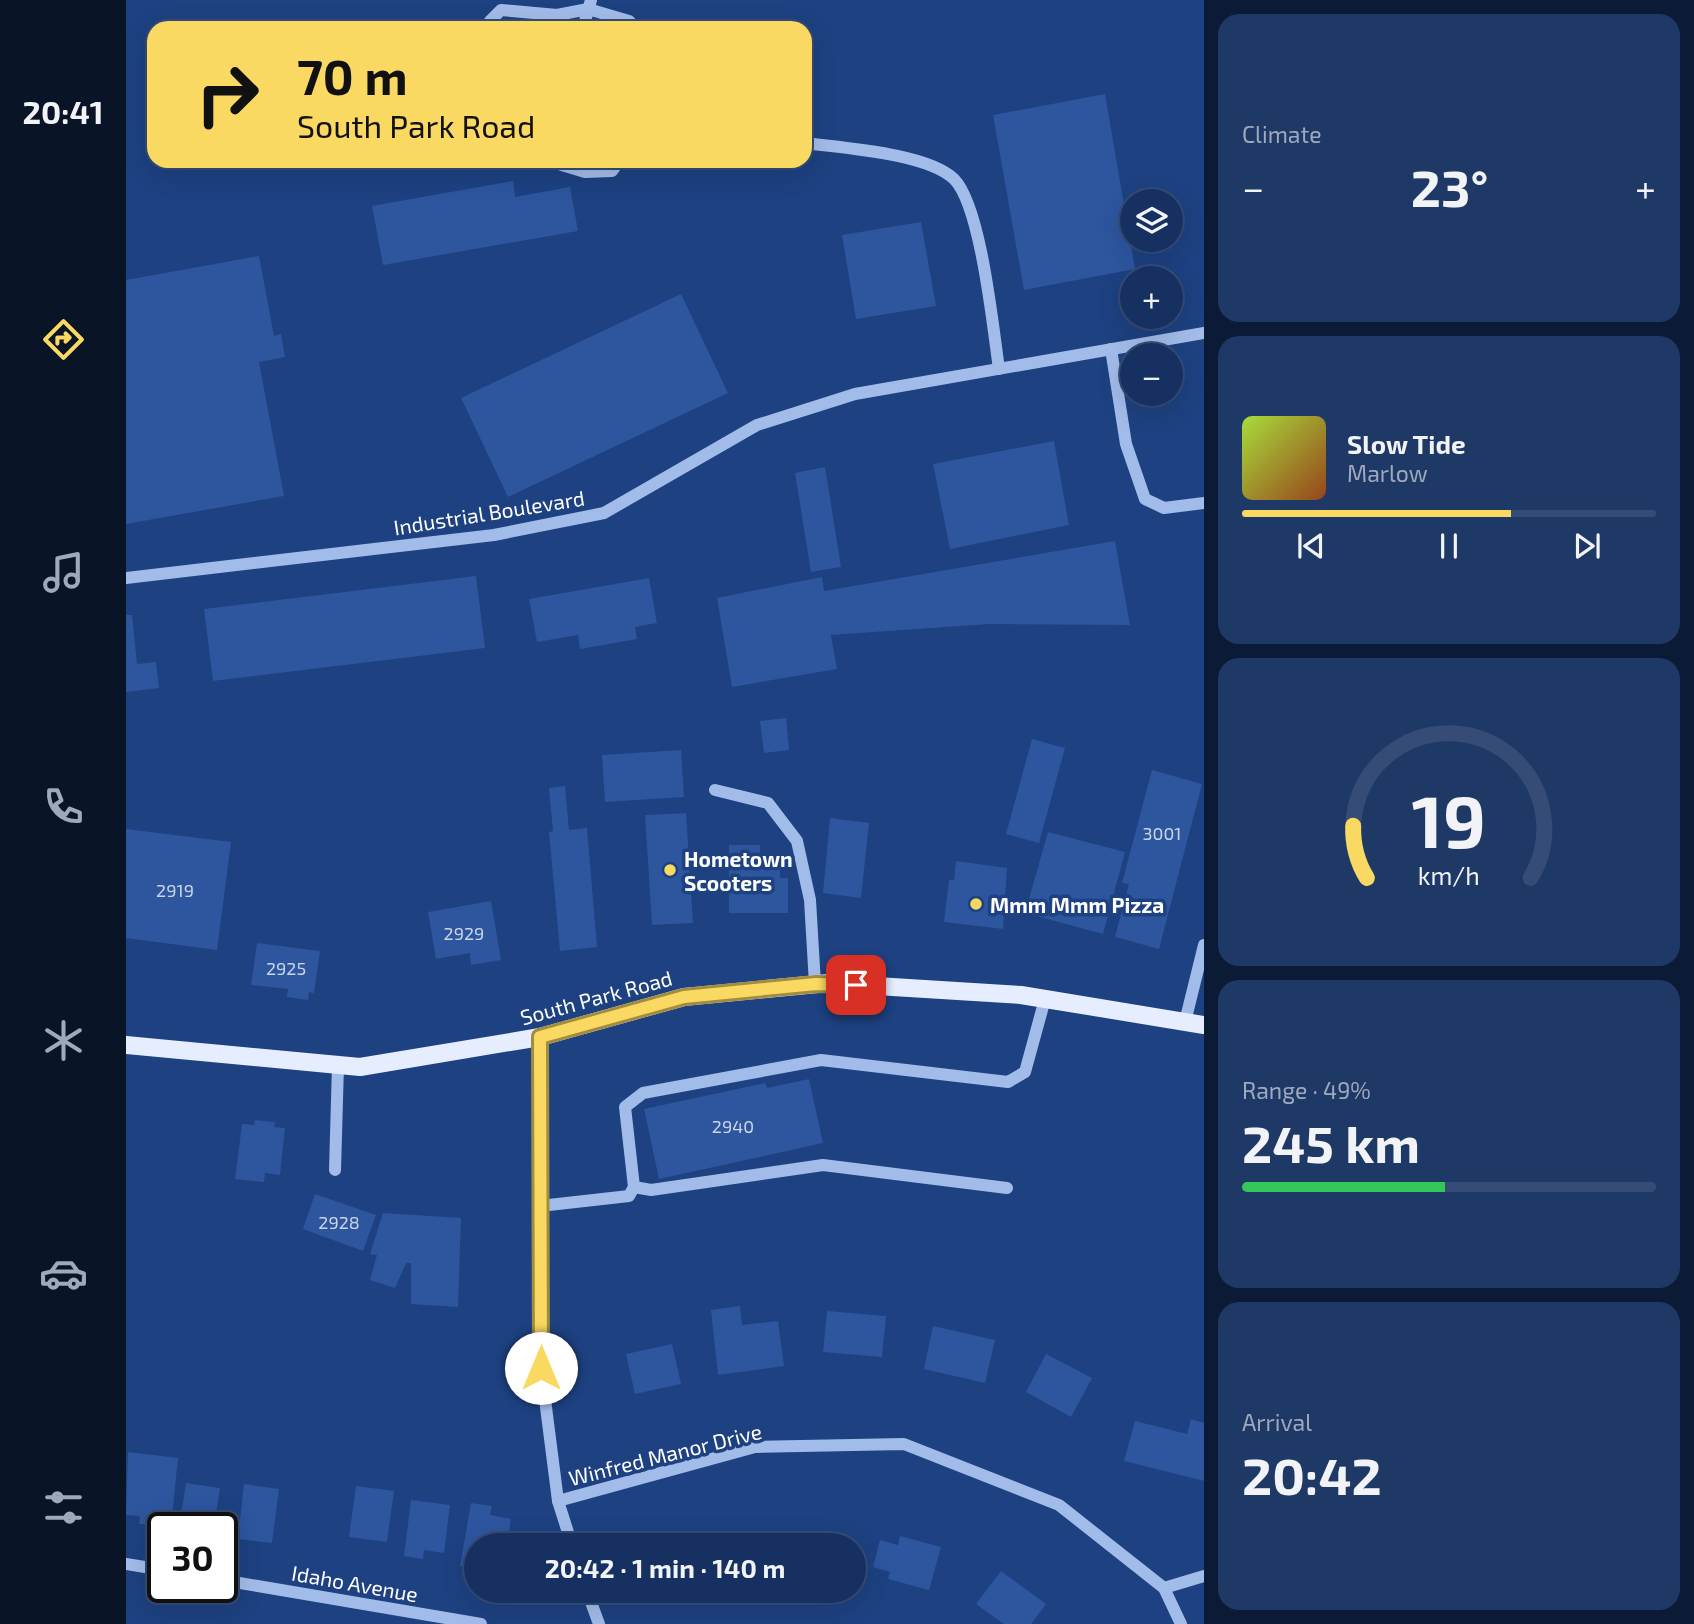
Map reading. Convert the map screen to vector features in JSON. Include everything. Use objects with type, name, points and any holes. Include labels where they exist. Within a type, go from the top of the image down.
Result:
[{"type":"main road","name":"South Park Road","points":[[126,1045],[360,1066],[540,1037],[684,997],[816,984],[1045,999],[1204,1025]]},
{"type":"street","points":[[585,21],[589,4]]},
{"type":"street","points":[[490,21],[501,10],[557,15],[589,4],[629,21]]},
{"type":"street","points":[[812,144],[888,154],[923,163],[954,179],[963,193],[977,234],[999,369]]},
{"type":"street","points":[[573,168],[585,172],[612,171],[614,168]]},
{"type":"street","name":"Industrial Boulevard","points":[[126,578],[494,535],[604,513],[757,425],[855,394],[1204,333]]},
{"type":"street","points":[[1111,349],[1126,444],[1145,499],[1164,508],[1204,503]]},
{"type":"street","points":[[715,790],[768,803],[797,841],[810,900],[816,984]]},
{"type":"street","points":[[1185,1022],[1204,945]]},
{"type":"street","points":[[540,1206],[629,1196],[634,1187],[625,1107],[643,1093],[821,1060],[1008,1082],[1025,1072],[1045,999]]},
{"type":"street","points":[[540,1037],[541,1368],[558,1501],[568,1533]]},
{"type":"street","points":[[335,1170],[338,1065]]},
{"type":"street","points":[[634,1187],[652,1190],[823,1165],[1007,1188]]},
{"type":"street","name":"Winfred Manor Drive","points":[[558,1501],[755,1447],[904,1444],[1059,1505],[1164,1588],[1181,1624]]},
{"type":"street","points":[[126,1564],[147,1567]]},
{"type":"street","points":[[1164,1588],[1204,1576]]},
{"type":"street","name":"Idaho Avenue","points":[[238,1583],[481,1624]]},
{"type":"street","points":[[591,1603],[598,1624]]},
{"type":"building","points":[[1105,94],[1121,189],[1120,252],[1132,252],[1134,266],[1120,266],[1120,272],[1024,290],[993,115]]},
{"type":"building","points":[[513,181],[515,197],[570,187],[578,231],[383,265],[372,206]]},
{"type":"building","points":[[921,222],[936,306],[856,319],[842,235]]},
{"type":"building","points":[[259,256],[274,336],[281,334],[285,357],[259,362],[284,496],[126,524],[126,280]]},
{"type":"building","points":[[681,294],[728,393],[508,497],[461,398]]},
{"type":"building","points":[[1054,441],[1069,525],[950,549],[933,464]]},
{"type":"building","points":[[825,467],[841,567],[811,572],[795,473]]},
{"type":"building","points":[[1115,541],[1130,625],[989,624],[831,635],[837,669],[732,687],[717,598],[822,577],[824,591]]},
{"type":"building","points":[[476,576],[485,648],[213,681],[204,609]]},
{"type":"building","points":[[649,578],[657,623],[635,627],[637,639],[580,649],[578,635],[537,642],[529,599]]},
{"type":"building","points":[[126,615],[132,615],[137,664],[156,662],[159,688],[126,692]]},
{"type":"building","points":[[786,718],[789,750],[764,753],[760,721]]},
{"type":"building","points":[[1032,739],[1065,748],[1039,843],[1006,834]]},
{"type":"building","points":[[681,750],[684,797],[605,802],[602,755]]},
{"type":"building","points":[[1152,770],[1202,784],[1159,949],[1115,937],[1129,884],[1122,883]]},
{"type":"building","points":[[565,786],[569,830],[587,828],[597,947],[560,951],[549,832],[553,831],[549,788]]},
{"type":"building","points":[[686,813],[693,923],[652,925],[645,815]]},
{"type":"building","points":[[830,818],[869,823],[861,898],[823,893]]},
{"type":"building","points":[[126,829],[231,842],[217,950],[126,938]]},
{"type":"building","points":[[1048,832],[1125,852],[1103,934],[1025,913]]},
{"type":"building","points":[[729,845],[760,845],[760,855],[780,854],[780,878],[788,878],[788,913],[729,913]]},
{"type":"building","name":"Mmm Mmm Pizza","points":[[956,861],[1007,868],[1003,929],[944,922],[949,880],[954,880]]},
{"type":"building","points":[[491,901],[501,960],[471,965],[470,953],[436,959],[428,912]]},
{"type":"building","points":[[257,943],[320,951],[314,993],[309,992],[308,1000],[287,997],[288,989],[251,985]]},
{"type":"building","points":[[809,1079],[823,1143],[659,1179],[644,1109],[765,1083],[767,1088]]},
{"type":"building","points":[[255,1120],[275,1122],[274,1127],[285,1128],[280,1175],[265,1173],[264,1182],[235,1179],[242,1124],[254,1125]]},
{"type":"building","points":[[315,1194],[376,1215],[363,1251],[303,1229]]},
{"type":"building","points":[[383,1213],[461,1218],[458,1307],[411,1304],[411,1263],[406,1263],[395,1288],[370,1280],[377,1255],[370,1254]]},
{"type":"building","points":[[740,1306],[742,1325],[778,1321],[784,1366],[718,1375],[711,1310]]},
{"type":"building","points":[[827,1311],[886,1316],[882,1357],[823,1352]]},
{"type":"building","points":[[933,1326],[995,1340],[985,1383],[924,1369]]},
{"type":"building","points":[[672,1344],[681,1384],[635,1394],[626,1354]]},
{"type":"building","points":[[1046,1354],[1092,1378],[1071,1417],[1026,1392]]},
{"type":"building","points":[[1191,1419],[1204,1423],[1204,1481],[1124,1461],[1135,1421],[1187,1434]]},
{"type":"building","points":[[128,1452],[178,1458],[173,1512],[147,1512],[147,1525],[139,1524],[140,1516],[126,1515]]},
{"type":"building","points":[[186,1483],[220,1488],[216,1512],[181,1512]]},
{"type":"building","points":[[244,1484],[279,1489],[272,1543],[238,1539]]},
{"type":"building","points":[[356,1486],[394,1491],[387,1542],[349,1537]]},
{"type":"building","points":[[411,1500],[450,1505],[444,1553],[424,1550],[423,1559],[404,1556]]},
{"type":"building","points":[[471,1503],[492,1506],[490,1515],[511,1519],[509,1533],[466,1533]]},
{"type":"building","points":[[900,1536],[941,1547],[929,1590],[888,1579],[890,1572],[873,1567],[880,1540],[898,1545]]},
{"type":"building","points":[[464,1543],[464,1567],[460,1566]]},
{"type":"building","points":[[1001,1571],[1046,1604],[1031,1624],[1004,1624],[976,1604]]},
{"type":"place","name":"Hometown Scooters","points":[[670,870]]},
{"type":"place","name":"Mmm Mmm Pizza","points":[[976,904]]},
{"type":"route","points":[[541,1368],[540,1037],[684,997],[828,983],[856,985]]}]
